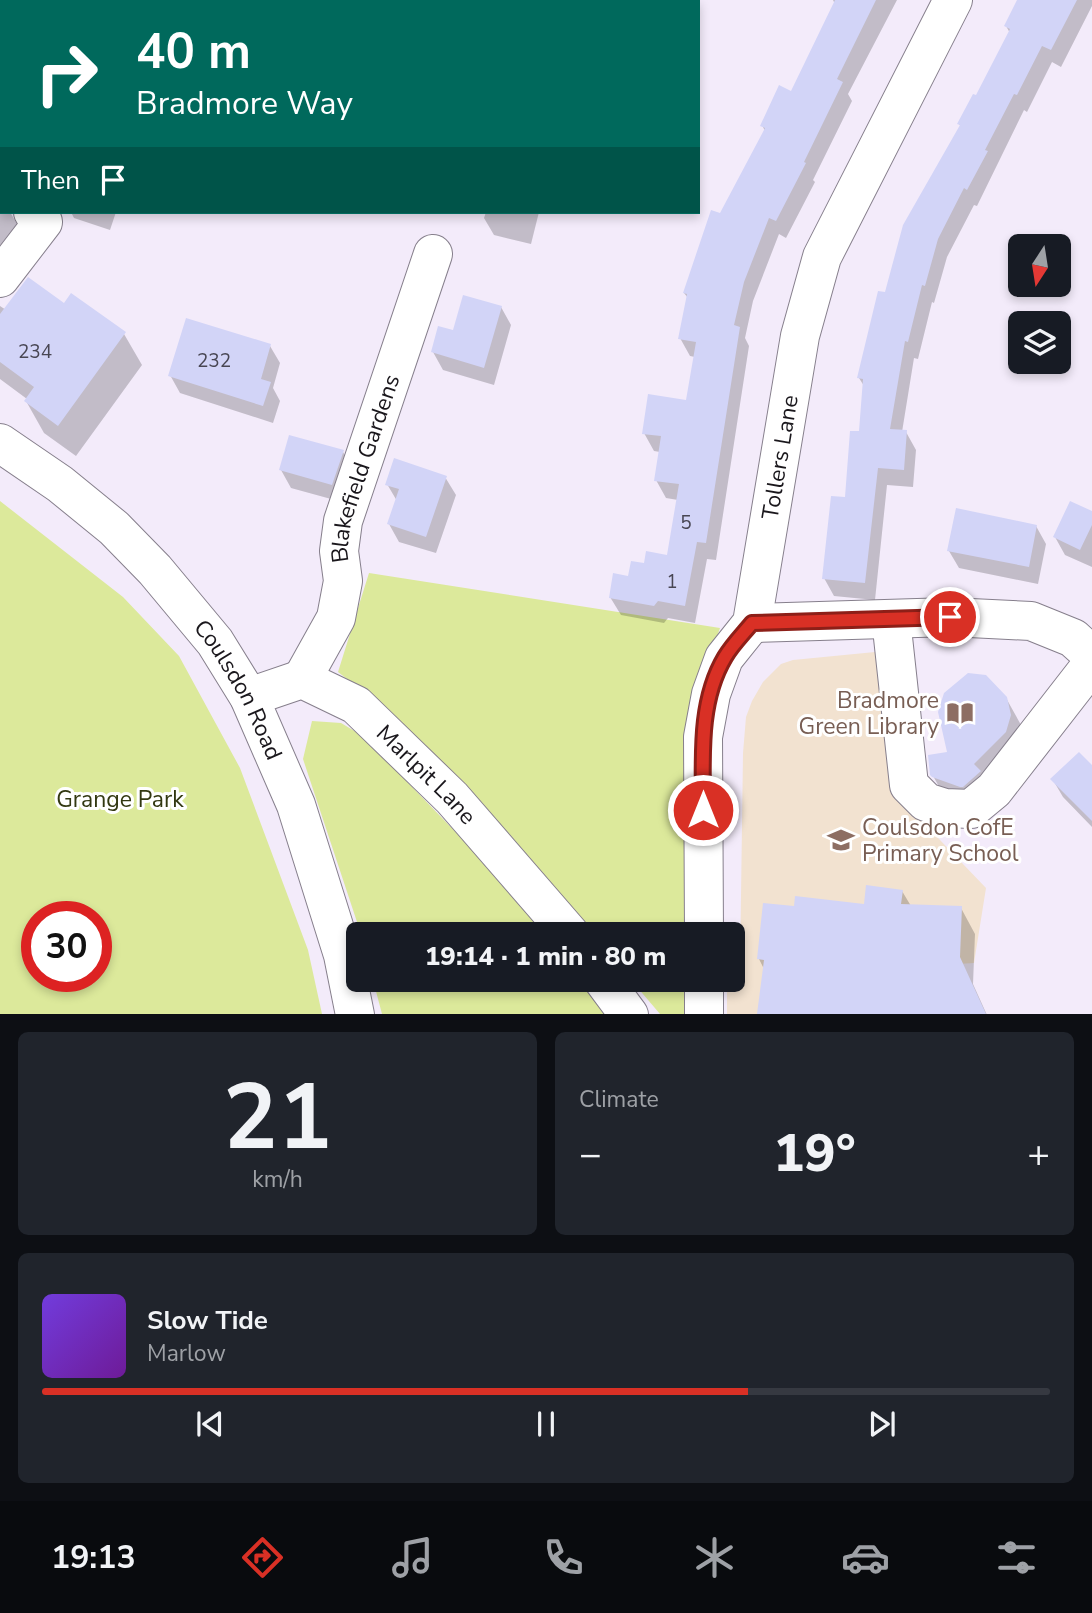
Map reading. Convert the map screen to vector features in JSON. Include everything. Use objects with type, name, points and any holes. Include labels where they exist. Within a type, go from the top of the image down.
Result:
[{"type":"street","name":"Tollers Lane","points":[[704,922],[703,737],[710,694],[724,658],[752,623],[800,336],[822,257],[953,0]]},
{"type":"street","points":[[0,278],[45,215]]},
{"type":"street","name":"Blakefield Gardens","points":[[302,679],[336,618],[343,581],[339,551],[343,521],[433,254]]},
{"type":"street","name":"Coulsdon Road","points":[[0,443],[60,484],[103,520],[155,570],[215,642],[248,697],[296,805],[343,954],[355,1014]]},
{"type":"street","points":[[752,623],[950,617],[1031,621],[1073,638],[1092,655]]},
{"type":"street","points":[[891,619],[909,785],[926,802],[945,808],[971,808],[994,790],[1092,664]]},
{"type":"street","points":[[248,697],[302,679]]},
{"type":"street","name":"Marlpit Lane","points":[[302,679],[356,705],[452,798],[560,922]]},
{"type":"street","points":[[612,992],[629,1014]]},
{"type":"street","points":[[704,992],[704,1014]]},
{"type":"shaded area","name":"Coulsdon CofE Primary School","points":[[875,652],[894,792],[986,888],[974,963],[924,966],[936,1014],[727,1014],[727,992],[745,992],[745,922],[741,922],[746,717],[763,682],[781,664],[793,660]]},
{"type":"green space","name":"Grange Park","points":[[0,501],[123,597],[179,656],[240,768],[308,950],[322,1014],[0,1014]]},
{"type":"green space","points":[[369,573],[720,628],[690,714],[689,922],[583,922],[511,836],[381,705],[338,672]]},
{"type":"green space","points":[[312,721],[341,723],[363,736],[499,877],[538,922],[357,922],[303,759]]},
{"type":"green space","points":[[376,992],[595,992],[612,1014],[382,1014]]},
{"type":"green space","points":[[641,992],[688,992],[688,1014],[660,1014]]},
{"type":"building","points":[[835,0],[876,0],[837,79],[843,82],[804,162],[806,163],[776,221],[769,218],[744,282],[734,325],[740,327],[706,543],[697,542],[685,606],[658,601],[654,606],[609,598],[613,573],[628,576],[631,561],[644,563],[646,551],[667,555],[679,484],[654,481],[661,436],[642,434],[648,394],[686,400],[696,342],[678,339],[687,294],[683,293],[711,210],[720,213],[765,128],[760,126],[779,85],[791,91]]},
{"type":"building","points":[[1017,0],[1077,0],[1051,50],[1042,46],[1017,95],[1014,94],[985,150],[988,151],[967,190],[964,188],[938,239],[925,286],[922,285],[908,342],[905,341],[890,429],[907,430],[904,470],[878,468],[865,583],[822,579],[831,496],[845,497],[850,431],[859,431],[863,379],[857,378],[878,291],[885,292],[903,225],[960,125],[957,124],[973,94],[976,95],[1010,29],[1004,26]]},
{"type":"building","points":[[28,277],[64,303],[71,293],[126,332],[58,426],[24,401],[34,387],[0,362],[0,314]]},
{"type":"building","points":[[463,295],[502,306],[484,368],[431,352],[438,326],[453,330]]},
{"type":"building","points":[[186,318],[271,344],[261,379],[271,382],[263,406],[168,376]]},
{"type":"building","points":[[289,435],[344,450],[332,485],[279,470]]},
{"type":"building","points":[[394,458],[447,476],[426,537],[387,524],[399,489],[385,485]]},
{"type":"building","points":[[1070,501],[1092,511],[1092,525],[1080,550],[1053,537]]},
{"type":"building","points":[[956,508],[1037,525],[1029,567],[947,551]]},
{"type":"building","points":[[968,673],[986,675],[1007,697],[1011,715],[1006,732],[974,764],[981,771],[960,787],[930,775],[928,755],[947,752],[938,712],[944,693]]},
{"type":"building","points":[[1079,752],[1092,765],[1092,821],[1050,779]]},
{"type":"building","points":[[866,885],[903,890],[901,904],[962,906],[960,957],[986,1014],[757,1014],[764,960],[757,959],[763,903],[794,906],[795,896],[864,904]]},
{"type":"place","name":"Bradmore Green Library","points":[[960,713]]},
{"type":"place","name":"Coulsdon CofE Primary School","points":[[841,840]]},
{"type":"route","points":[[703,810],[703,737],[710,694],[724,658],[752,623],[950,617]]}]
